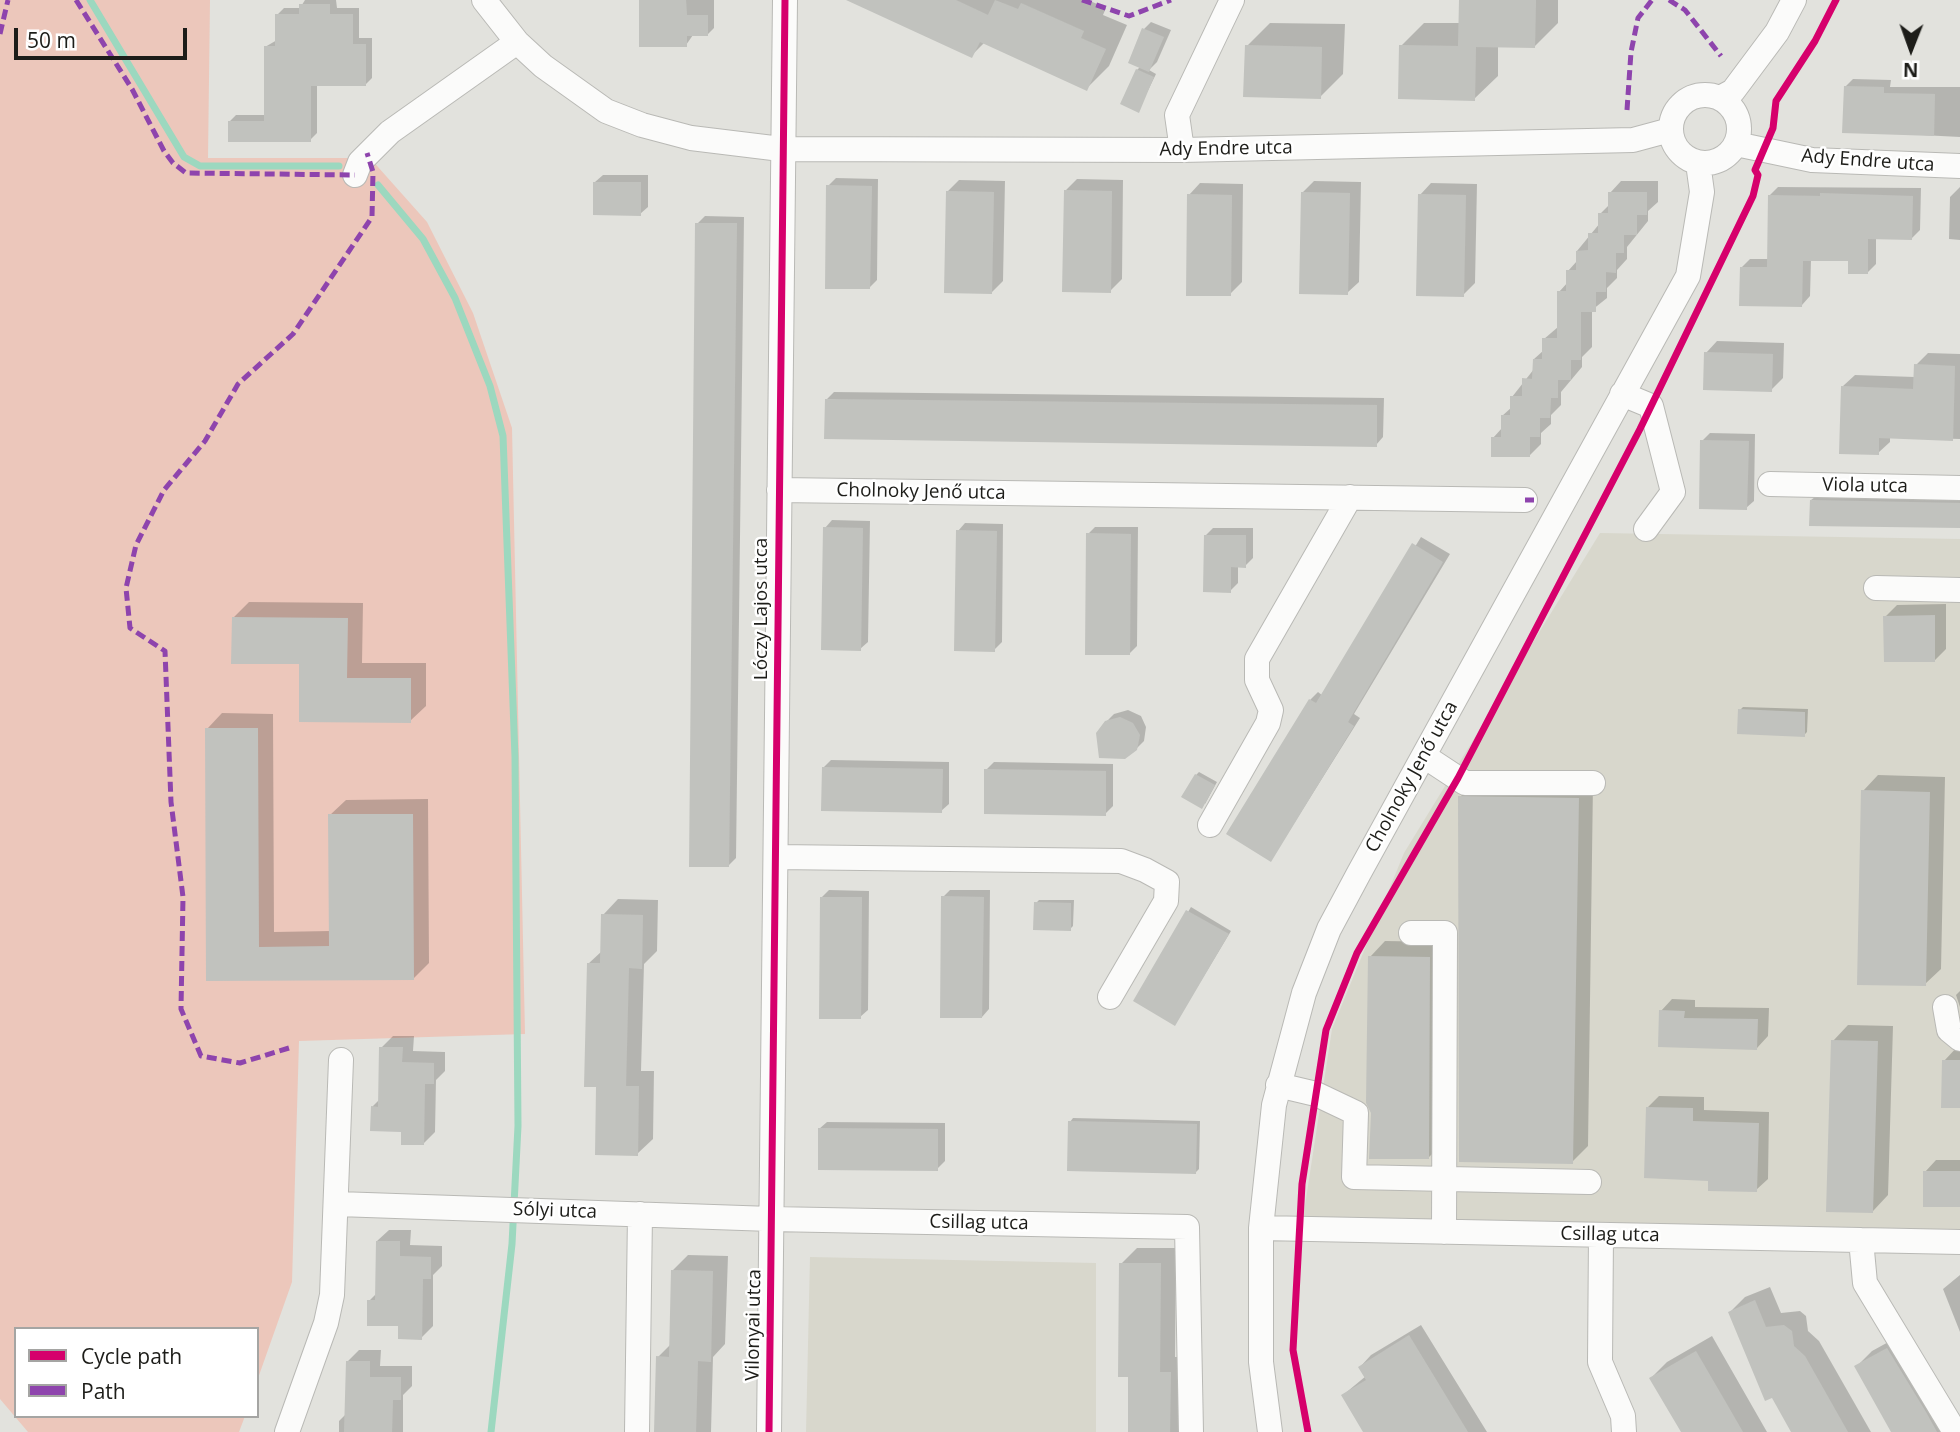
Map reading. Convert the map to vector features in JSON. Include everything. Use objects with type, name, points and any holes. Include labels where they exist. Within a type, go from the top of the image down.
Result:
[{"type":"street","name":"Ady Endre utca","points":[[484,0],[517,41],[565,84],[606,111],[642,125],[691,138],[781,149],[1182,150],[1633,140],[1670,130]]},
{"type":"street","name":"Lóczy Lajos utca","points":[[771,1219],[781,149],[785,0]]},
{"type":"street","points":[[1182,150],[1177,115],[1232,0]]},
{"type":"street","points":[[1720,98],[1728,105],[1738,123],[1736,144],[1716,162],[1698,163],[1678,151],[1670,130],[1677,108],[1686,100],[1697,96],[1720,98],[1733,91],[1777,32],[1794,0]]},
{"type":"street","points":[[355,175],[360,162],[390,132],[517,41]]},
{"type":"street","name":"Ady Endre utca","points":[[1736,144],[1812,160],[1960,166]]},
{"type":"street","name":"Cholnoky Jenő utca","points":[[1270,1432],[1261,1362],[1261,1228],[1278,1085],[1304,992],[1329,929],[1688,276],[1703,192],[1698,163]]},
{"type":"street","points":[[1622,394],[1651,406],[1673,492],[1646,529]]},
{"type":"street","name":"Viola utca","points":[[1770,484],[1960,488]]},
{"type":"street","name":"Cholnoky Jenő utca","points":[[779,490],[1525,500]]},
{"type":"street","points":[[1210,825],[1268,723],[1271,710],[1257,680],[1256,659],[1350,497]]},
{"type":"street","points":[[1876,588],[1960,590]]},
{"type":"street","points":[[1423,756],[1465,783],[1593,783]]},
{"type":"street","points":[[776,857],[1121,861],[1167,882],[1166,901],[1110,997]]},
{"type":"street","points":[[1411,933],[1445,933],[1444,1232]]},
{"type":"street","points":[[1945,1007],[1949,1030],[1960,1039]]},
{"type":"street","points":[[287,1432],[328,1314],[338,1205],[341,1060]]},
{"type":"street","points":[[1278,1085],[1316,1094],[1356,1113],[1354,1177],[1589,1182]]},
{"type":"street","name":"Sólyi utca","points":[[338,1205],[771,1219]]},
{"type":"street","points":[[637,1432],[640,1214]]},
{"type":"street","name":"Csillag utca","points":[[771,1219],[1187,1227],[1191,1432]]},
{"type":"street","name":"Vilonyai utca","points":[[769,1432],[771,1219]]},
{"type":"street","name":"Csillag utca","points":[[1261,1228],[1960,1242]]},
{"type":"street","points":[[1601,1235],[1600,1363],[1623,1416],[1624,1432]]},
{"type":"street","points":[[1861,1240],[1865,1283],[1955,1432]]},
{"type":"shaded area","points":[[0,0],[210,0],[208,158],[370,158],[427,222],[473,313],[512,428],[525,1034],[299,1041],[292,1282],[259,1375],[259,1327],[14,1327],[14,1416],[0,1399]]},
{"type":"shaded area","points":[[1600,533],[1960,539],[1960,1234],[1302,1225],[1332,1029],[1404,853]]},
{"type":"shaded area","points":[[810,1257],[1096,1263],[1096,1432],[806,1432]]},
{"type":"shaded area","points":[[16,1418],[244,1418],[239,1432],[28,1432]]},
{"type":"building","points":[[639,0],[686,0],[687,15],[708,15],[708,36],[687,36],[687,47],[639,47]]},
{"type":"building","points":[[846,0],[956,0],[988,15],[995,0],[1018,9],[1021,3],[1084,31],[1081,38],[1106,49],[1087,91],[980,42],[972,58]]},
{"type":"building","points":[[1459,0],[1536,0],[1535,48],[1476,47],[1475,101],[1398,99],[1399,45],[1458,46]]},
{"type":"building","points":[[299,4],[330,4],[330,14],[353,14],[353,44],[366,44],[366,86],[311,86],[311,142],[228,142],[228,121],[264,121],[264,46],[275,46],[275,14],[299,14]]},
{"type":"building","points":[[1142,28],[1164,37],[1149,72],[1128,63]]},
{"type":"building","points":[[1245,45],[1322,47],[1321,99],[1243,97]]},
{"type":"building","points":[[1136,69],[1154,77],[1139,113],[1120,104]]},
{"type":"building","points":[[1844,86],[1884,87],[1884,93],[1935,94],[1934,136],[1842,133]]},
{"type":"building","points":[[593,182],[641,182],[641,216],[593,215]]},
{"type":"building","points":[[826,185],[872,186],[870,289],[825,289]]},
{"type":"building","points":[[1064,190],[1112,191],[1111,293],[1062,292]]},
{"type":"building","points":[[946,191],[994,192],[992,294],[944,293]]},
{"type":"building","points":[[1301,192],[1350,193],[1348,295],[1299,294]]},
{"type":"building","points":[[1608,192],[1647,192],[1647,215],[1637,215],[1637,235],[1624,235],[1624,253],[1616,253],[1616,273],[1606,272],[1606,292],[1596,292],[1596,312],[1581,312],[1581,360],[1571,360],[1571,380],[1558,380],[1558,398],[1551,398],[1550,418],[1540,418],[1540,437],[1530,437],[1530,457],[1491,457],[1491,437],[1501,437],[1501,415],[1510,415],[1510,396],[1522,396],[1522,378],[1532,379],[1533,359],[1542,359],[1542,338],[1557,338],[1557,291],[1566,291],[1566,270],[1576,270],[1576,251],[1588,250],[1588,233],[1598,233],[1598,213],[1608,213]]},
{"type":"building","points":[[1820,193],[1913,196],[1912,240],[1868,239],[1868,274],[1848,274],[1848,261],[1803,261],[1802,307],[1739,306],[1740,267],[1767,267],[1768,195],[1820,196]]},
{"type":"building","points":[[1187,194],[1232,195],[1231,296],[1186,296]]},
{"type":"building","points":[[1418,194],[1466,195],[1464,297],[1416,296]]},
{"type":"building","points":[[695,223],[737,223],[729,867],[689,867]]},
{"type":"building","points":[[1704,352],[1773,354],[1772,392],[1703,390]]},
{"type":"building","points":[[1914,364],[1955,366],[1953,441],[1879,438],[1879,455],[1839,454],[1841,386],[1913,389]]},
{"type":"building","points":[[825,399],[1377,405],[1377,447],[824,439]]},
{"type":"building","points":[[1700,440],[1749,441],[1747,510],[1699,509]]},
{"type":"building","points":[[1810,500],[1960,503],[1960,528],[1809,526]]},
{"type":"building","points":[[823,527],[863,528],[861,651],[821,650]]},
{"type":"building","points":[[956,530],[997,531],[995,652],[954,651]]},
{"type":"building","points":[[1086,533],[1131,534],[1130,655],[1085,655]]},
{"type":"building","points":[[1204,535],[1246,535],[1246,568],[1231,567],[1231,593],[1203,592]]},
{"type":"building","points":[[1412,543],[1443,562],[1348,722],[1354,726],[1271,862],[1226,834],[1309,699],[1316,703]]},
{"type":"building","points":[[1935,615],[1935,662],[1884,662],[1883,616]]},
{"type":"building","points":[[232,617],[348,618],[347,678],[411,678],[411,723],[299,722],[299,664],[231,664]]},
{"type":"building","points":[[1738,709],[1805,712],[1805,737],[1737,734]]},
{"type":"building","points":[[1120,717],[1133,723],[1140,735],[1137,750],[1125,759],[1099,758],[1096,733],[1105,721]]},
{"type":"building","points":[[205,728],[258,728],[259,947],[329,946],[328,814],[413,814],[414,980],[206,981]]},
{"type":"building","points":[[822,767],[943,769],[942,813],[821,811]]},
{"type":"building","points":[[984,769],[1106,771],[1106,816],[984,814]]},
{"type":"building","points":[[1195,774],[1215,785],[1202,809],[1181,797]]},
{"type":"building","points":[[1861,790],[1930,792],[1926,986],[1857,985]]},
{"type":"building","points":[[1458,796],[1579,798],[1573,1164],[1459,1162]]},
{"type":"building","points":[[941,896],[984,897],[982,1018],[940,1018]]},
{"type":"building","points":[[820,897],[862,897],[861,1019],[819,1019]]},
{"type":"building","points":[[1034,902],[1071,903],[1071,931],[1033,930]]},
{"type":"building","points":[[1186,910],[1229,934],[1175,1026],[1133,1001]]},
{"type":"building","points":[[601,914],[643,915],[642,969],[629,968],[626,1086],[639,1086],[638,1156],[595,1155],[596,1087],[584,1087],[587,963],[600,963]]},
{"type":"building","points":[[1368,956],[1430,957],[1429,1159],[1369,1159],[1371,1113],[1366,1103]]},
{"type":"building","points":[[1659,1010],[1685,1011],[1684,1018],[1758,1019],[1757,1050],[1658,1047]]},
{"type":"building","points":[[1831,1040],[1878,1041],[1873,1213],[1826,1212]]},
{"type":"building","points":[[379,1047],[403,1047],[402,1062],[434,1063],[434,1084],[425,1084],[424,1145],[401,1145],[401,1132],[370,1131],[371,1106],[378,1107]]},
{"type":"building","points":[[1942,1060],[1960,1060],[1960,1108],[1941,1108]]},
{"type":"building","points":[[1646,1107],[1693,1108],[1693,1121],[1759,1123],[1757,1192],[1708,1191],[1708,1181],[1644,1178]]},
{"type":"building","points":[[1068,1121],[1197,1124],[1196,1174],[1067,1171]]},
{"type":"building","points":[[818,1128],[938,1129],[938,1171],[818,1170]]},
{"type":"building","points":[[1923,1171],[1960,1171],[1960,1207],[1923,1207]]},
{"type":"building","points":[[376,1241],[400,1241],[400,1256],[431,1257],[431,1279],[423,1279],[422,1340],[398,1339],[398,1326],[367,1326],[367,1300],[375,1300]]},
{"type":"building","points":[[1119,1263],[1161,1263],[1160,1372],[1171,1372],[1170,1432],[1128,1432],[1128,1377],[1118,1377]]},
{"type":"building","points":[[671,1270],[713,1271],[711,1362],[698,1361],[696,1432],[654,1432],[656,1356],[669,1357]]},
{"type":"building","points":[[1755,1300],[1766,1327],[1784,1325],[1792,1331],[1794,1346],[1805,1356],[1848,1432],[1791,1432],[1772,1398],[1765,1401],[1728,1312]]},
{"type":"building","points":[[1409,1335],[1468,1432],[1363,1432],[1341,1395],[1366,1380],[1358,1367]]},
{"type":"building","points":[[1887,1348],[1937,1432],[1891,1432],[1854,1366]]},
{"type":"building","points":[[1696,1351],[1743,1432],[1681,1432],[1649,1378]]},
{"type":"building","points":[[346,1361],[370,1361],[370,1377],[401,1377],[401,1400],[393,1400],[392,1432],[344,1432]]},
{"type":"waterway","points":[[90,0],[184,157],[200,166],[339,166]]},
{"type":"waterway","points":[[378,185],[423,239],[455,298],[490,386],[503,436],[515,757],[518,1126],[512,1244],[491,1432]]},
{"type":"marked path","points":[[0,34],[8,0]]},
{"type":"marked path","points":[[76,0],[132,89],[164,151],[173,163],[186,173],[355,175]]},
{"type":"marked path","points":[[1082,0],[1129,16],[1171,0]]},
{"type":"marked path","points":[[1627,110],[1631,52],[1638,18],[1652,0]]},
{"type":"marked path","points":[[1669,0],[1685,10],[1721,56]]},
{"type":"marked path","points":[[289,1048],[240,1063],[201,1056],[181,1009],[183,897],[171,802],[165,651],[130,628],[126,588],[136,545],[164,490],[205,441],[238,384],[293,334],[372,217],[373,172],[367,153]]},
{"type":"marked path","points":[[1525,500],[1534,500]]},
{"type":"cycle path","points":[[769,1432],[785,0]]},
{"type":"cycle path","points":[[1308,1432],[1293,1350],[1302,1184],[1326,1030],[1357,953],[1458,778],[1640,429],[1753,196],[1758,175],[1755,170],[1773,128],[1776,101],[1815,41],[1836,0]]}]
